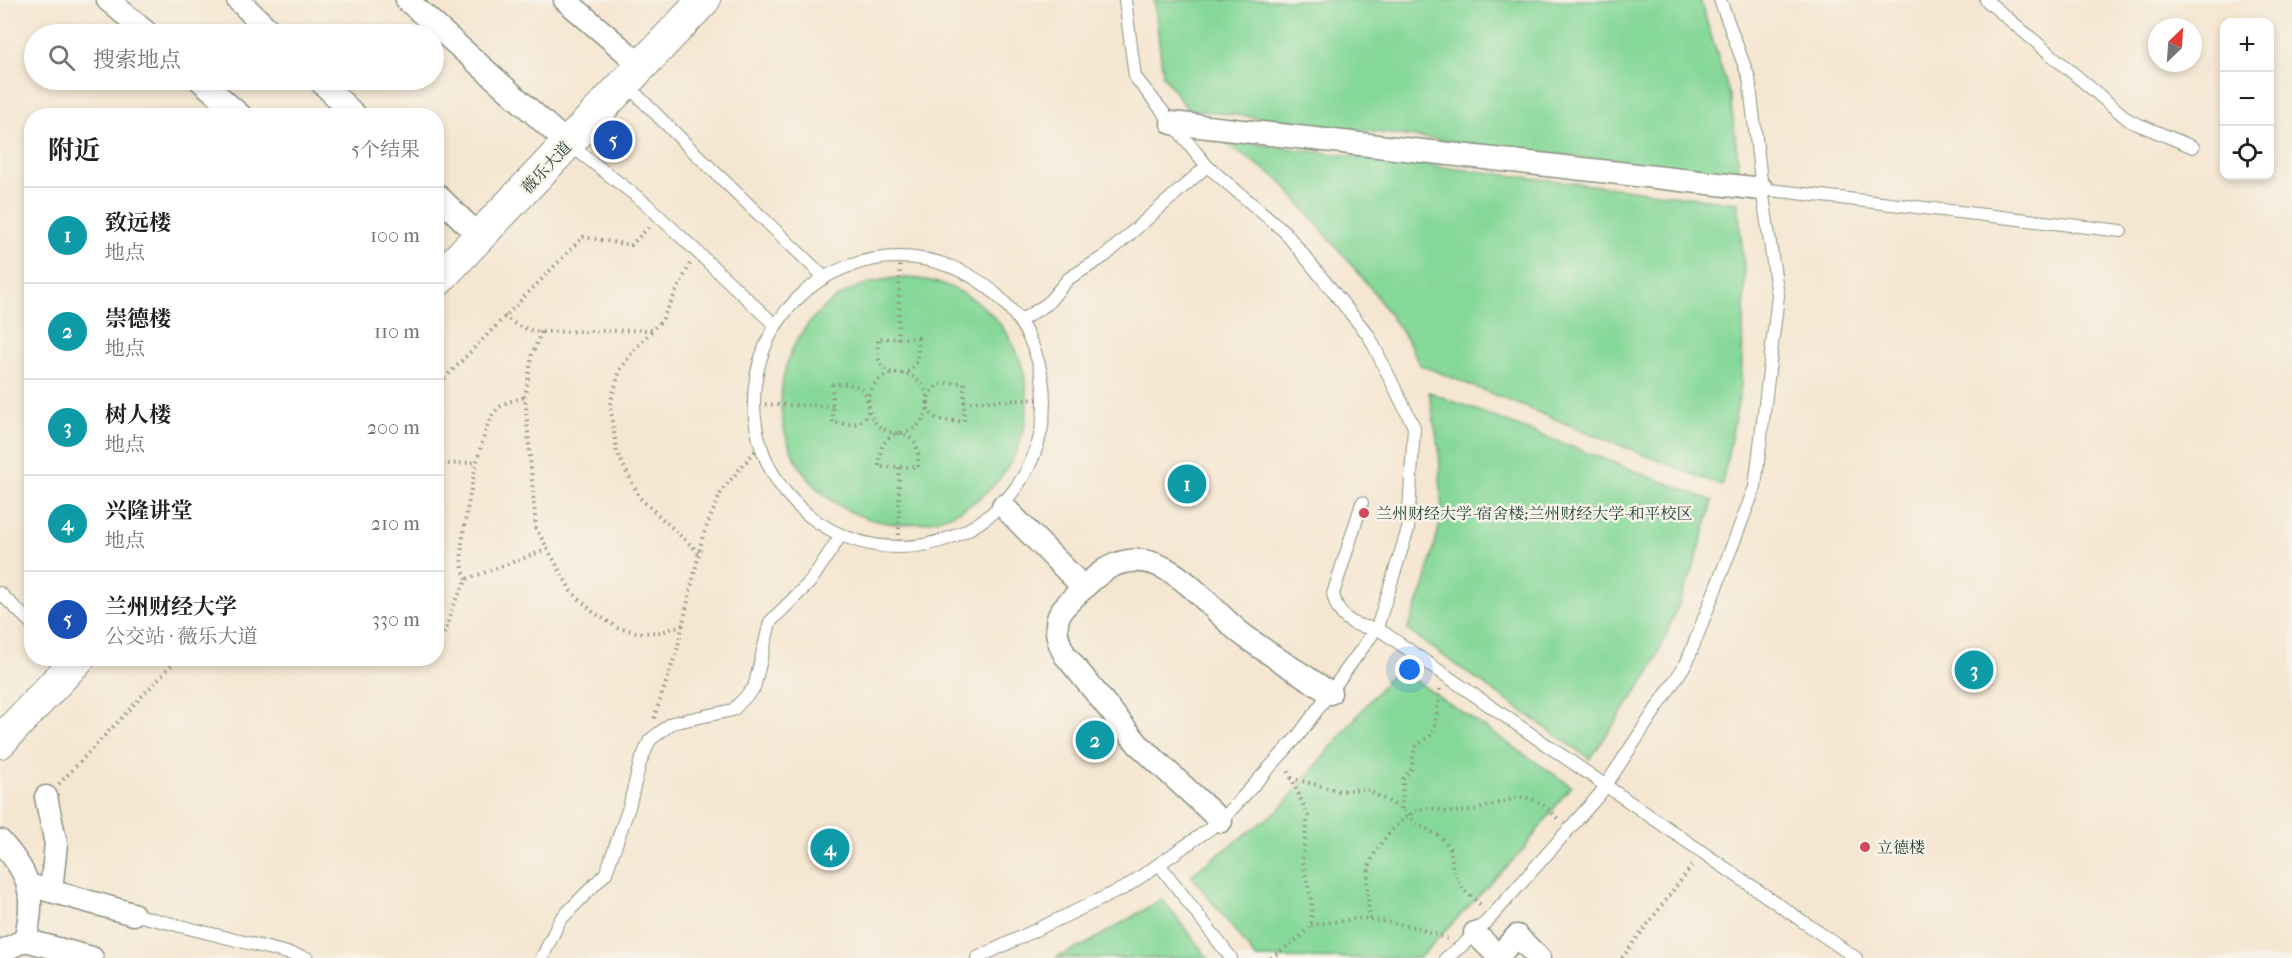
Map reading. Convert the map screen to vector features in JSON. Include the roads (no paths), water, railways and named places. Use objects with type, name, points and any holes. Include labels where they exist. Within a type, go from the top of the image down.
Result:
[{"type":"main road","name":"薇乐大道","points":[[444,274],[704,0]]},
{"type":"main road","points":[[0,742],[68,666]]},
{"type":"street","points":[[108,0],[136,24]]},
{"type":"street","points":[[238,0],[263,24]]},
{"type":"street","points":[[407,0],[434,24]]},
{"type":"street","points":[[565,0],[633,75]]},
{"type":"street","points":[[444,33],[568,144]]},
{"type":"street","points":[[211,90],[232,108]]},
{"type":"street","points":[[329,90],[348,108]]},
{"type":"street","points":[[1172,123],[1762,189]]},
{"type":"street","points":[[444,202],[480,237]]},
{"type":"street","points":[[1003,506],[1084,588]]},
{"type":"street","points":[[1221,821],[1138,744],[1065,655],[1056,632],[1058,619],[1064,607],[1106,569],[1122,562],[1139,560],[1156,563],[1171,571],[1241,633],[1330,693]]},
{"type":"street","points":[[46,797],[56,844],[51,891]]},
{"type":"street","points":[[0,841],[18,860],[29,885],[31,913],[25,940]]},
{"type":"street","points":[[29,885],[133,914]]},
{"type":"street","points":[[1469,939],[1497,957],[1517,936],[1539,958]]},
{"type":"street","points":[[0,952],[25,940],[92,958]]},
{"type":"lane","points":[[977,958],[1126,887],[1221,821],[1298,736],[1377,628],[1408,529],[1414,428],[1369,336],[1284,231],[1207,166],[1134,77],[1125,0]]},
{"type":"lane","points":[[1446,958],[1493,915],[1605,787],[1687,662],[1755,487],[1778,296],[1749,78],[1720,0]]},
{"type":"lane","points":[[1986,0],[2130,121],[2193,147]]},
{"type":"lane","points":[[633,75],[694,152],[824,276]]},
{"type":"lane","points":[[568,144],[645,203],[775,325]]},
{"type":"lane","points":[[1020,321],[1047,304],[1068,279],[1105,256],[1207,166]]},
{"type":"lane","points":[[1762,189],[2121,231]]},
{"type":"lane","points":[[900,257],[937,262],[975,278],[1007,305],[1020,321],[1038,358],[1045,399],[1040,440],[1023,478],[1003,506],[962,533],[923,545],[899,547],[861,542],[841,535],[806,513],[791,499],[768,464],[760,445],[753,404],[758,363],[775,325],[801,294],[824,276],[855,263],[875,258],[900,257]]},
{"type":"lane","points":[[1362,503],[1333,594],[1342,616],[1353,624],[1365,628],[1377,628],[1856,958]]},
{"type":"lane","points":[[542,958],[560,920],[606,873],[629,807],[640,763],[650,740],[672,723],[733,710],[754,688],[770,622],[810,582],[841,535]]},
{"type":"lane","points":[[0,593],[24,616]]},
{"type":"lane","points":[[1159,864],[1231,958]]},
{"type":"lane","points":[[133,914],[307,958]]},
{"type":"place","name":"兰州财经大学","points":[[613,140]]},
{"type":"place","name":"致远楼","points":[[1187,484]]},
{"type":"place","name":"兰州财经大学-宿舍楼;兰州财经大学-和平校区","points":[[1364,513]]},
{"type":"place","name":"树人楼","points":[[1974,670]]},
{"type":"place","name":"崇德楼","points":[[1095,740]]},
{"type":"place","name":"立德楼","points":[[1865,847]]},
{"type":"place","name":"兴隆讲堂","points":[[830,848]]}]
